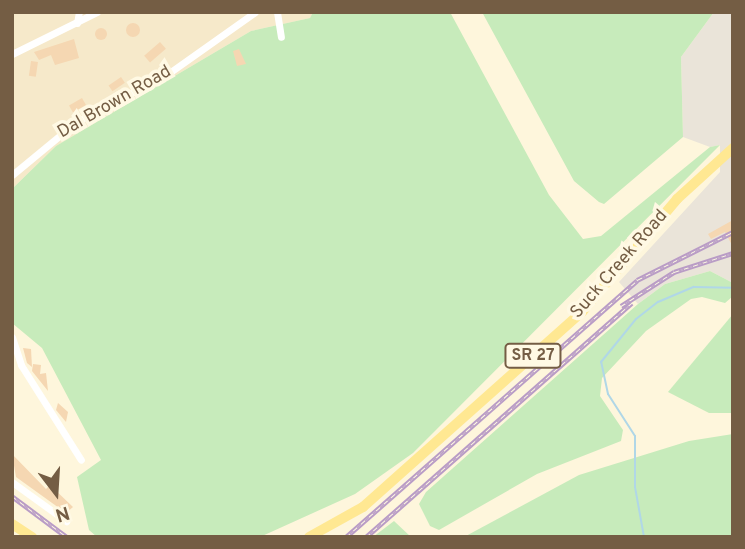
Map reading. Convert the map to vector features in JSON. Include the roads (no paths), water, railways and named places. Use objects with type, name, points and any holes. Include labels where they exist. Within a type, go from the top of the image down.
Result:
[{"type":"main road","name":"Suck Creek Road","points":[[309,537],[363,507],[582,312],[677,199],[733,148]]},
{"type":"main road","points":[[12,524],[32,537]]},
{"type":"street","points":[[77,23],[79,12]]},
{"type":"street","points":[[12,54],[36,39],[97,12]]},
{"type":"street","name":"Dal Brown Road","points":[[12,175],[76,122],[125,100],[256,12]]},
{"type":"street","points":[[277,12],[281,37]]},
{"type":"street","points":[[12,337],[21,365],[81,460]]},
{"type":"street","points":[[12,482],[66,521]]},
{"type":"waterway","points":[[644,537],[635,487],[635,436],[608,394],[601,362],[636,319],[658,302],[694,287],[733,288]]},
{"type":"railway","points":[[346,537],[637,280],[733,232]]},
{"type":"railway","points":[[621,306],[674,272],[733,253]]},
{"type":"railway","points":[[366,537],[631,303]]},
{"type":"railway","points":[[12,496],[67,537]]}]
